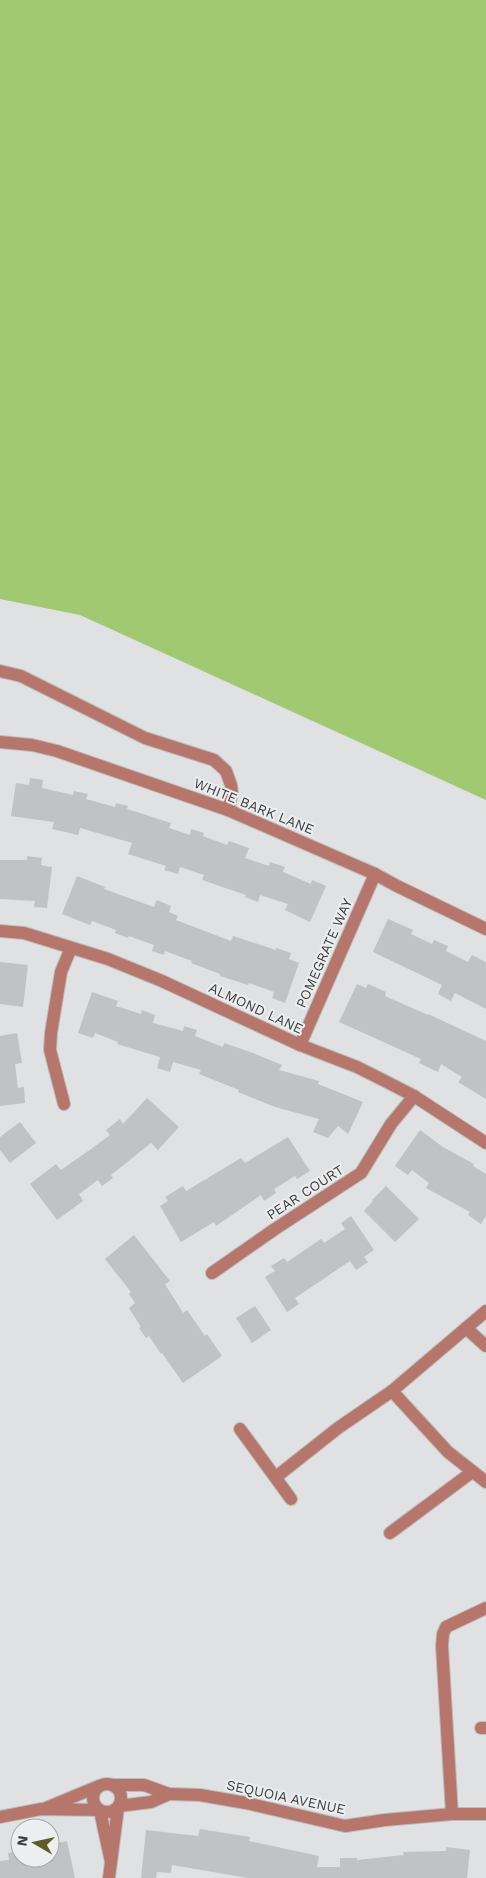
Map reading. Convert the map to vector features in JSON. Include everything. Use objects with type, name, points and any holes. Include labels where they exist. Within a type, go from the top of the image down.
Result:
[{"type":"street","points":[[0,671],[21,676],[145,738],[214,760],[226,771],[231,785],[232,793],[228,810]]},
{"type":"street","name":"WHITE BARK LANE","points":[[0,742],[32,745],[57,751],[228,810],[375,874],[486,929]]},
{"type":"street","name":"POMEGRATE WAY","points":[[300,1045],[375,874]]},
{"type":"street","name":"ALMOND LANE","points":[[0,931],[24,933],[108,959],[162,981],[300,1045],[357,1067],[414,1096],[486,1143]]},
{"type":"street","points":[[64,1104],[50,1050],[51,1033],[62,972],[71,948]]},
{"type":"street","name":"PEAR COURT","points":[[212,1273],[361,1173],[391,1124],[414,1096]]},
{"type":"street","points":[[276,1477],[338,1428],[392,1391],[486,1311]]},
{"type":"street","points":[[466,1328],[486,1346]]},
{"type":"street","points":[[392,1391],[448,1452],[486,1482]]},
{"type":"street","points":[[240,1429],[291,1499]]},
{"type":"street","points":[[390,1533],[472,1472]]},
{"type":"street","points":[[452,1814],[442,1646],[443,1634],[446,1627],[486,1608]]},
{"type":"street","points":[[0,1817],[42,1809],[99,1786],[108,1784],[117,1787],[121,1794],[109,1878]]},
{"type":"street","name":"SEQUOIA AVENUE","points":[[112,1785],[144,1785],[169,1794],[200,1795],[246,1803],[345,1826],[385,1820],[452,1814],[486,1814]]},
{"type":"street","points":[[99,1786],[96,1789],[93,1803],[100,1810],[111,1862]]},
{"type":"street","name":"SEQUOIA AVENUE","points":[[118,1807],[151,1802],[169,1794]]},
{"type":"street","points":[[42,1809],[100,1810],[108,1813],[118,1807]]},
{"type":"green space","points":[[0,0],[486,0],[486,800],[80,615],[0,599]]},
{"type":"building","points":[[30,778],[43,780],[42,788],[73,795],[74,791],[88,794],[86,799],[115,807],[116,803],[128,806],[127,809],[171,823],[169,828],[190,835],[191,829],[204,833],[203,836],[227,845],[229,841],[249,848],[245,858],[269,866],[270,862],[285,867],[283,872],[311,884],[312,880],[326,886],[310,922],[285,910],[288,904],[260,895],[258,902],[245,897],[246,895],[202,880],[204,875],[180,867],[178,874],[164,870],[166,866],[128,854],[132,843],[80,828],[78,835],[52,829],[54,822],[11,816],[16,783],[29,785]]},
{"type":"building","points":[[27,856],[42,858],[41,865],[52,867],[47,908],[34,907],[35,901],[0,899],[0,860],[27,860]]},
{"type":"building","points":[[77,876],[105,887],[104,889],[154,907],[157,900],[171,906],[169,912],[178,916],[176,920],[231,941],[233,936],[291,953],[289,959],[299,963],[285,1003],[272,998],[274,992],[249,983],[248,985],[220,976],[220,974],[191,963],[192,961],[165,951],[164,955],[152,951],[154,945],[115,933],[116,930],[92,921],[90,925],[62,914]]},
{"type":"building","points":[[388,919],[413,930],[411,934],[432,944],[434,940],[448,946],[446,951],[468,962],[472,955],[486,962],[486,1009],[455,993],[451,1001],[438,994],[442,985],[373,952]]},
{"type":"building","points":[[0,962],[28,965],[23,1007],[0,1004]]},
{"type":"building","points":[[357,984],[366,988],[368,984],[386,992],[385,996],[486,1041],[486,1099],[458,1082],[462,1077],[441,1064],[438,1072],[419,1063],[421,1059],[339,1022]]},
{"type":"building","points":[[92,992],[118,1001],[116,1006],[141,1014],[142,1010],[155,1015],[153,1023],[183,1031],[184,1026],[197,1030],[195,1036],[223,1047],[224,1043],[253,1053],[282,1065],[279,1070],[319,1081],[318,1084],[363,1102],[348,1134],[338,1126],[328,1138],[313,1132],[319,1119],[275,1107],[238,1092],[239,1090],[199,1074],[201,1070],[173,1062],[170,1072],[157,1068],[160,1057],[117,1044],[118,1042],[95,1033],[93,1038],[78,1033]]},
{"type":"building","points":[[17,1033],[22,1063],[15,1064],[18,1088],[24,1087],[25,1103],[0,1106],[0,1036]]},
{"type":"building","points":[[147,1098],[179,1127],[158,1150],[151,1143],[111,1175],[113,1178],[102,1186],[98,1180],[79,1194],[83,1201],[57,1220],[30,1184],[56,1164],[61,1170],[91,1149],[110,1135],[106,1130],[120,1119],[123,1124]]},
{"type":"building","points":[[20,1122],[36,1143],[10,1163],[0,1150],[0,1137]]},
{"type":"building","points":[[420,1130],[443,1147],[474,1164],[473,1166],[486,1174],[486,1216],[481,1224],[468,1215],[470,1212],[426,1188],[429,1183],[412,1170],[408,1175],[395,1166]]},
{"type":"building","points":[[288,1137],[310,1171],[297,1179],[295,1176],[274,1189],[276,1193],[264,1201],[261,1195],[216,1226],[214,1222],[181,1242],[160,1206],[168,1201],[165,1197],[183,1186],[186,1191],[241,1158],[245,1163]]},
{"type":"building","points":[[386,1186],[419,1219],[395,1242],[364,1211]]},
{"type":"building","points":[[351,1216],[374,1250],[364,1257],[368,1262],[356,1270],[350,1261],[295,1298],[299,1304],[287,1312],[265,1277],[275,1271],[271,1266],[284,1258],[287,1262],[321,1239],[324,1243],[345,1229],[341,1223]]},
{"type":"building","points":[[134,1235],[170,1281],[165,1284],[183,1313],[187,1310],[222,1356],[183,1383],[149,1336],[146,1338],[139,1328],[141,1327],[129,1308],[135,1303],[129,1294],[131,1292],[105,1259]]},
{"type":"building","points":[[255,1306],[271,1330],[252,1343],[236,1318]]},
{"type":"building","points":[[200,1829],[250,1837],[249,1841],[319,1856],[317,1867],[340,1867],[340,1858],[357,1858],[357,1860],[404,1855],[403,1852],[446,1851],[446,1847],[470,1850],[467,1878],[248,1878],[172,1865],[171,1873],[157,1872],[156,1878],[141,1878],[146,1830],[198,1836]]},
{"type":"building","points":[[67,1841],[75,1878],[0,1878],[0,1861],[9,1860],[8,1853],[10,1853],[10,1868],[60,1868],[60,1843]]}]
